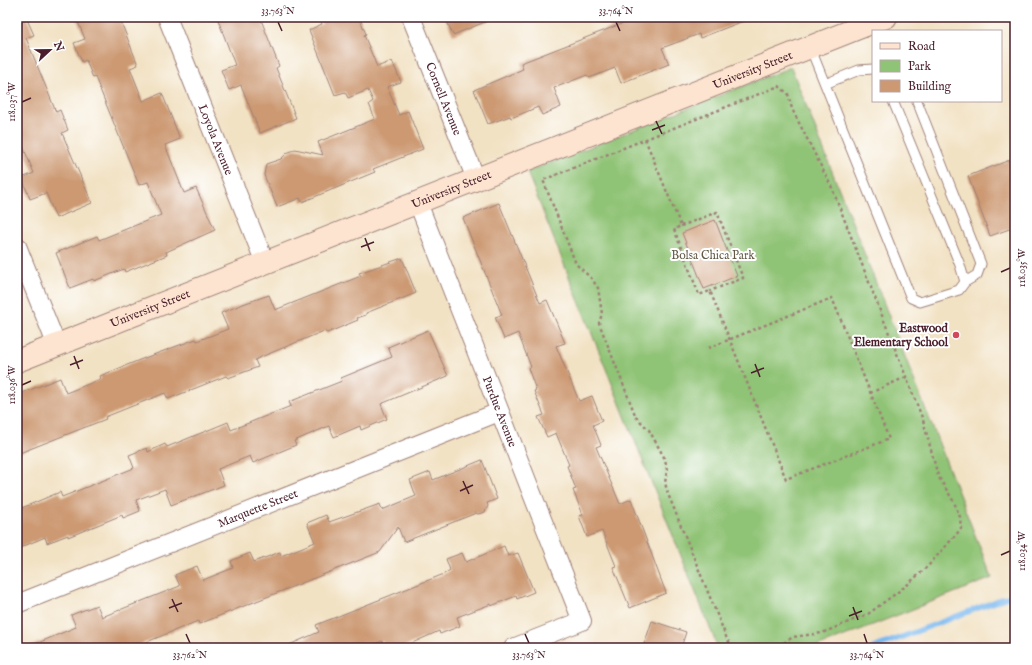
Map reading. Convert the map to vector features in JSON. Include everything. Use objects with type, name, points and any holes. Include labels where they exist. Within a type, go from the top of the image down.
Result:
[{"type":"street","name":"Loyola Avenue","points":[[167,17],[265,263]]},
{"type":"street","name":"Cornell Avenue","points":[[411,17],[476,179]]},
{"type":"street","name":"University Street","points":[[17,361],[810,47],[885,20]]},
{"type":"street","name":"Purdue Avenue","points":[[418,202],[582,621],[514,648]]},
{"type":"street","points":[[17,246],[57,346]]},
{"type":"street","name":"Marquette Street","points":[[17,604],[499,412]]},
{"type":"lane","points":[[810,47],[911,298],[920,302],[959,290],[965,282],[977,275],[981,264],[917,102]]},
{"type":"lane","points":[[825,84],[859,70],[872,69]]},
{"type":"lane","points":[[893,102],[960,265],[965,282]]},
{"type":"path","points":[[733,648],[727,639],[668,494],[665,483],[667,470],[666,459],[649,430],[636,417],[599,323],[602,314],[598,288],[592,279],[576,264],[543,180],[779,86],[788,94],[792,109],[832,188],[924,420],[938,476],[954,502],[960,517],[961,529],[928,566],[906,586],[868,614],[822,633],[793,637],[776,648]]},
{"type":"path","points":[[645,139],[681,226]]},
{"type":"path","points":[[717,212],[743,278],[699,295],[674,229],[681,226],[717,212]]},
{"type":"path","points":[[706,349],[730,340],[832,298],[889,439],[786,479],[730,340],[710,291]]},
{"type":"path","points":[[870,393],[906,377]]},
{"type":"green space","name":"Bolsa Chica Park","points":[[791,67],[992,578],[814,648],[718,648],[527,172]]},
{"type":"building","points":[[17,17],[26,17],[34,35],[26,38],[56,112],[60,110],[68,130],[62,133],[92,203],[56,218],[46,193],[30,199],[22,178],[34,173],[17,132]]},
{"type":"building","points":[[76,17],[119,17],[138,65],[130,68],[143,101],[162,93],[180,139],[165,145],[184,193],[196,188],[215,230],[166,252],[167,255],[125,272],[124,269],[94,281],[93,279],[70,288],[56,253],[97,236],[99,240],[161,215],[148,182],[139,185],[95,77],[93,78],[86,60],[82,62],[74,43],[85,39]]},
{"type":"building","points":[[217,17],[260,17],[279,66],[276,68],[296,118],[260,133],[241,85],[229,90],[221,70],[235,65]]},
{"type":"building","points":[[319,17],[359,17],[366,34],[364,35],[377,67],[392,61],[401,82],[387,87],[399,115],[408,111],[423,149],[373,169],[375,172],[302,202],[300,198],[277,207],[264,175],[266,164],[281,159],[287,153],[295,149],[323,155],[318,142],[375,119],[369,104],[373,101],[368,90],[348,98],[345,92],[335,95],[309,30],[322,24]]},
{"type":"building","points":[[445,17],[497,17],[453,35]]},
{"type":"building","points":[[639,17],[751,18],[700,38],[699,34],[662,48],[669,64],[621,83],[615,68],[589,78],[587,75],[554,88],[561,107],[542,115],[538,107],[511,118],[510,116],[488,124],[474,90],[523,69],[521,63]]},
{"type":"building","points":[[1015,158],[1015,227],[990,236],[968,176]]},
{"type":"building","points":[[499,203],[540,303],[547,300],[565,343],[556,346],[579,401],[592,396],[602,421],[593,425],[601,445],[596,447],[620,504],[631,499],[666,593],[630,608],[613,567],[616,566],[602,531],[587,537],[579,516],[583,515],[573,490],[576,489],[567,466],[569,465],[556,433],[547,437],[538,417],[544,415],[534,391],[536,390],[528,368],[531,367],[518,333],[504,339],[495,317],[502,315],[463,218]]},
{"type":"building","points":[[715,220],[737,276],[704,289],[682,233]]},
{"type":"building","points":[[402,258],[416,293],[366,313],[366,315],[357,318],[358,320],[327,333],[324,331],[261,357],[255,360],[258,367],[228,378],[226,376],[168,399],[165,393],[105,417],[106,419],[17,454],[17,395],[60,378],[66,393],[101,379],[100,376],[142,359],[228,329],[221,313],[243,304],[269,295],[275,310],[361,276],[359,273]]},
{"type":"building","points":[[428,330],[448,376],[381,404],[387,419],[361,430],[360,426],[334,437],[329,426],[294,441],[296,445],[253,463],[250,456],[218,469],[224,485],[171,505],[165,489],[136,500],[140,511],[123,518],[122,515],[68,537],[68,535],[47,543],[45,537],[17,549],[17,510],[60,492],[62,497],[134,468],[129,455],[147,448],[148,452],[165,444],[167,447],[228,422],[231,430],[291,406],[289,402],[342,381],[341,378],[392,357],[388,347]]},
{"type":"building","points":[[482,460],[497,499],[487,503],[488,506],[485,512],[478,514],[476,513],[404,542],[398,527],[380,552],[199,624],[198,621],[132,648],[26,648],[76,627],[71,615],[97,605],[102,617],[180,586],[175,575],[197,566],[203,580],[233,568],[231,561],[250,553],[254,562],[280,552],[281,556],[315,542],[307,523],[326,515],[329,522],[380,504],[382,510],[416,496],[410,480],[430,472],[433,480]]},
{"type":"building","points":[[504,546],[508,556],[518,553],[534,592],[517,599],[516,596],[491,606],[491,604],[457,617],[460,626],[440,634],[439,631],[401,648],[385,648],[382,641],[365,648],[282,648],[319,632],[316,625],[444,574],[450,570],[446,559],[462,553],[466,562]]},
{"type":"building","points":[[652,621],[686,632],[681,648],[643,648]]},
{"type":"waterway","points":[[873,648],[1015,594]]},
{"type":"place","name":"Eastwood Elementary School","points":[[956,335]]}]
